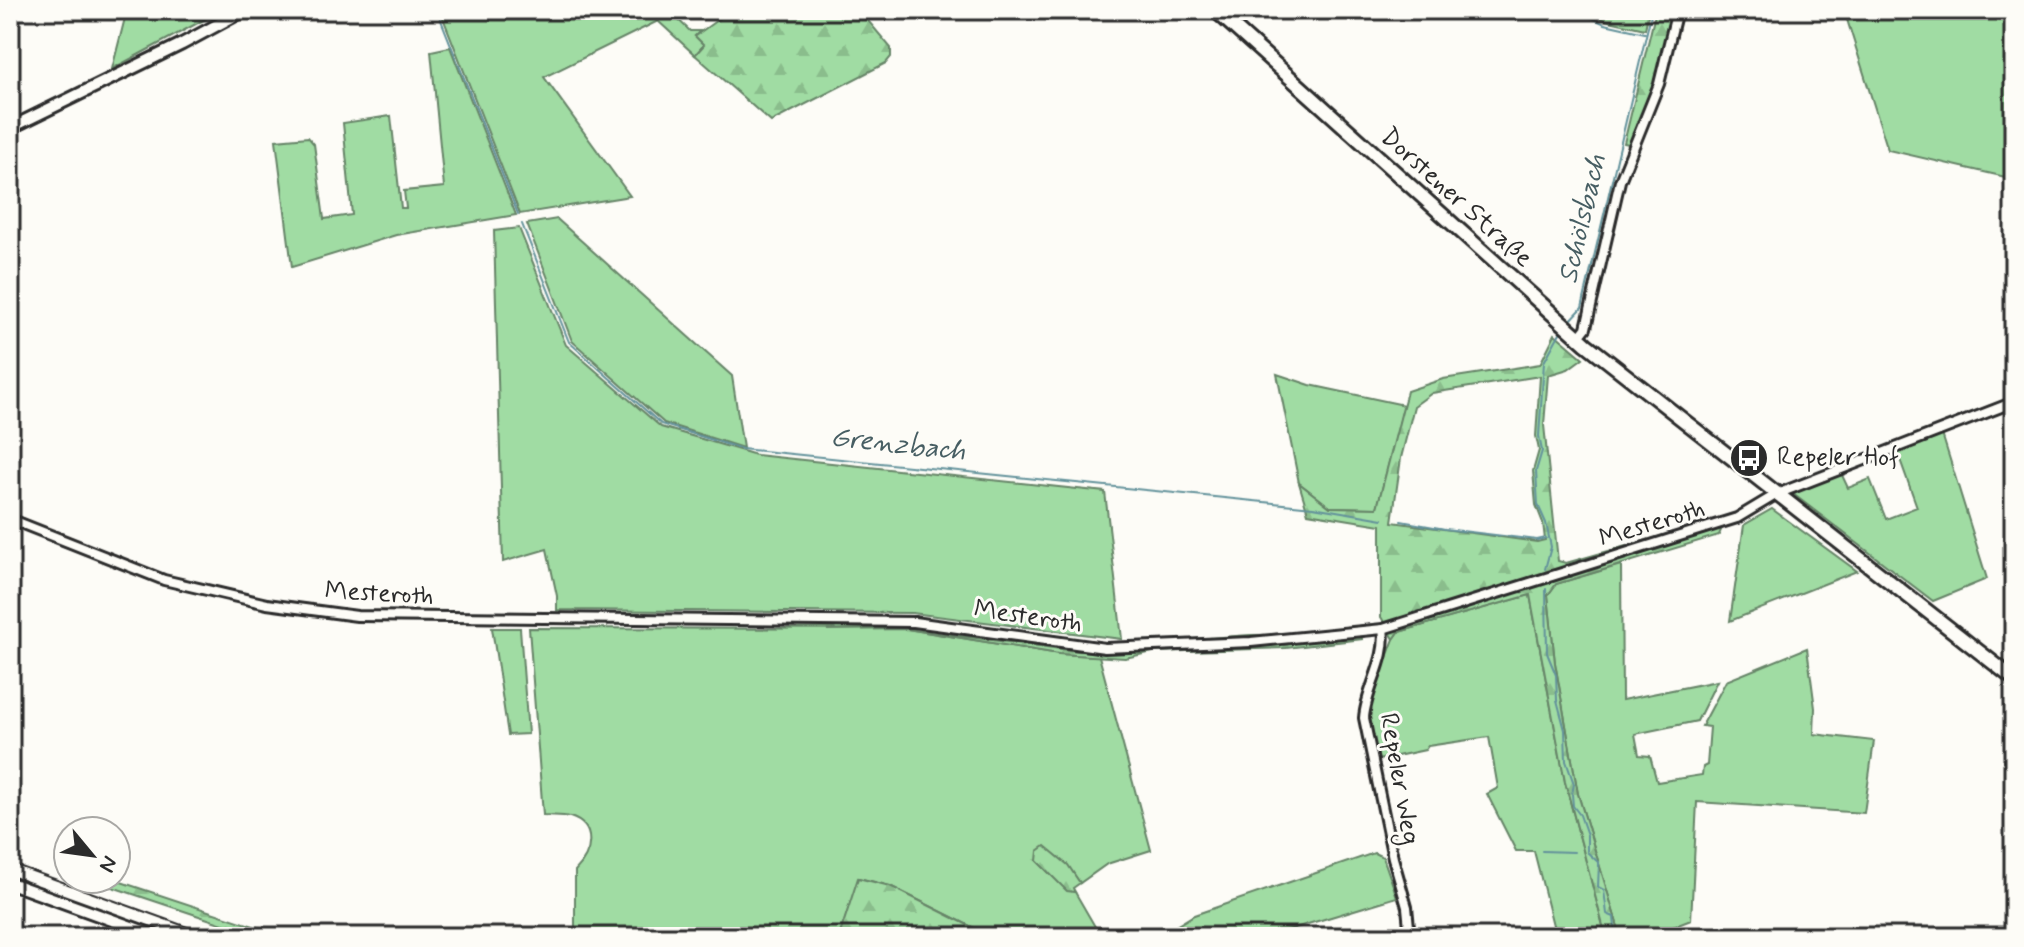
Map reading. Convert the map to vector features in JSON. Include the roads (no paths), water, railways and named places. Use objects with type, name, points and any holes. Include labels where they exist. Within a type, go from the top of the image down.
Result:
[{"type":"main road","name":"Dorstener Straße","points":[[1215,10],[1569,330],[2014,679]]},
{"type":"street","points":[[10,128],[245,10]]},
{"type":"street","points":[[1569,330],[1586,328],[1620,181],[1659,84],[1677,10]]},
{"type":"street","name":"Mesteroth","points":[[10,519],[164,580],[255,602],[357,616],[914,622],[1105,648],[1251,642],[1383,629],[1737,518],[1777,494],[2014,402]]},
{"type":"street","name":"Repeler Weg","points":[[1383,629],[1383,650],[1365,701],[1364,718],[1393,858],[1407,907],[1410,937]]},
{"type":"street","points":[[10,883],[159,937]]},
{"type":"waterway","name":"Grenzbach","points":[[437,10],[518,214]]},
{"type":"waterway","points":[[1575,10],[1605,24],[1645,33]]},
{"type":"waterway","name":"Schölsbach","points":[[1568,323],[1582,308],[1652,10]]},
{"type":"waterway","name":"Grenzbach","points":[[522,224],[569,342],[661,424],[742,449],[1313,507],[1383,519]]},
{"type":"waterway","name":"Schölsbach","points":[[1545,569],[1551,547],[1538,505],[1536,471],[1542,451],[1539,436],[1544,362],[1561,331]]},
{"type":"waterway","name":"Grenzbach","points":[[1401,521],[1537,540],[1546,538]]},
{"type":"waterway","name":"Schölsbach","points":[[1546,589],[1547,653],[1556,675],[1557,700],[1565,730],[1566,761],[1574,784],[1573,806],[1587,835],[1587,852],[1599,863],[1598,887],[1604,890],[1607,914],[1614,917],[1616,937]]},
{"type":"waterway","points":[[1542,851],[1574,852]]},
{"type":"railway","points":[[10,863],[215,937]]},
{"type":"place","name":"Repeler Hof","points":[[1749,458]]}]
